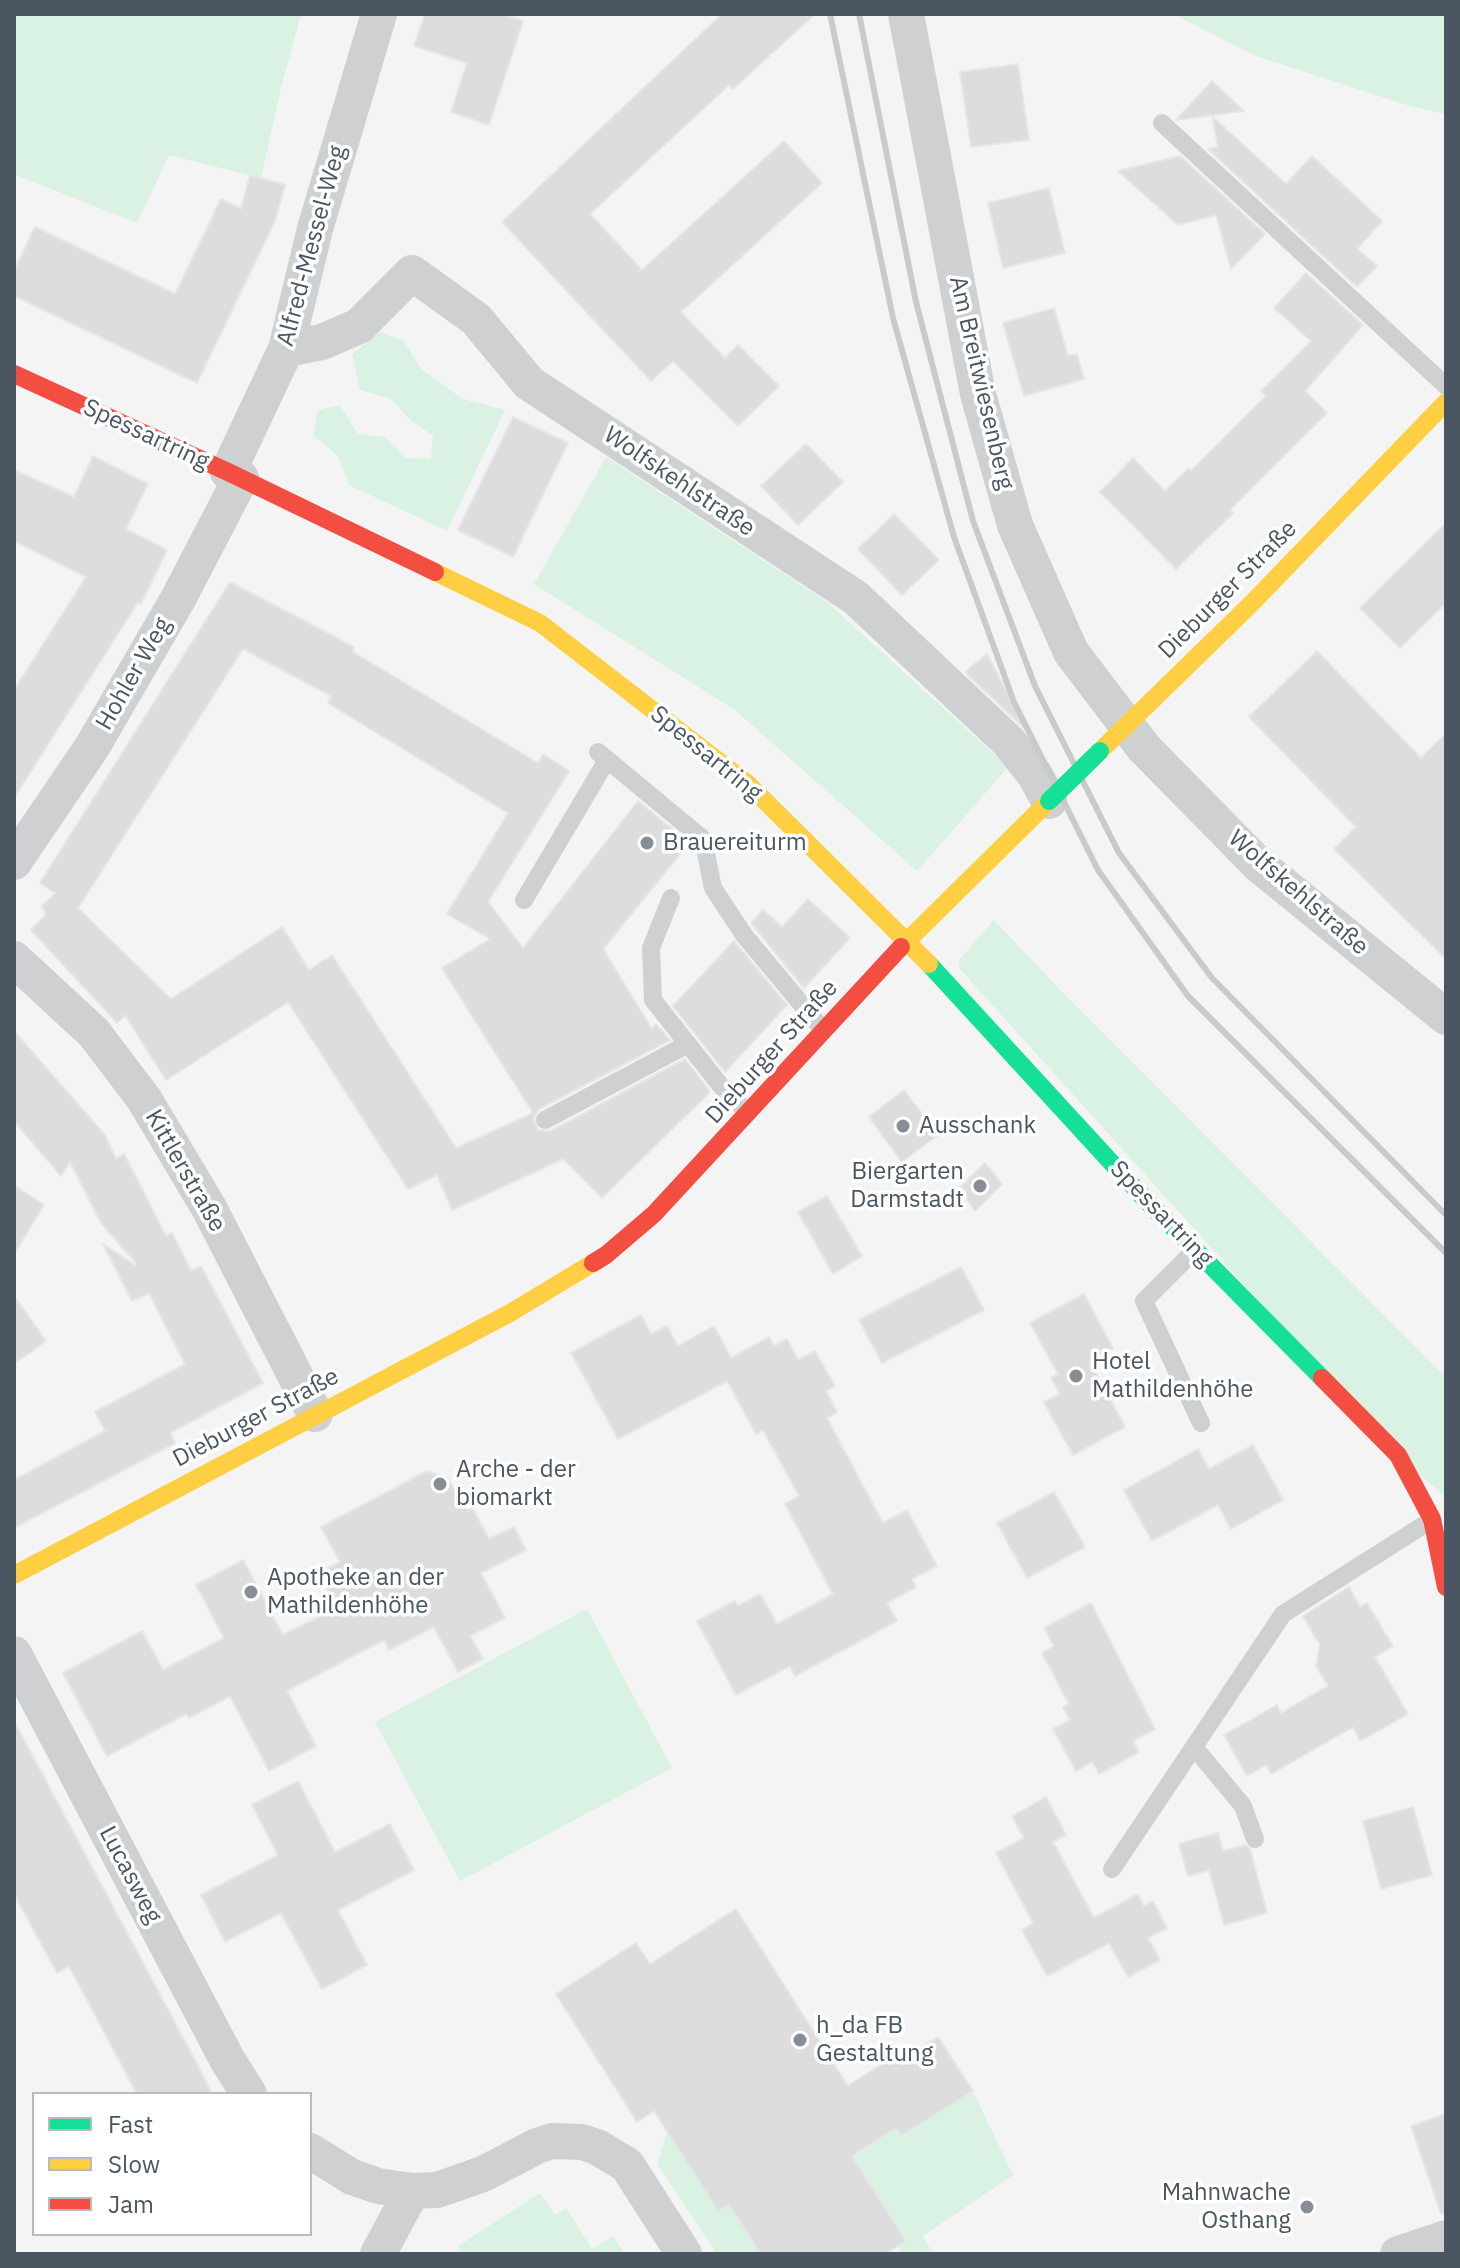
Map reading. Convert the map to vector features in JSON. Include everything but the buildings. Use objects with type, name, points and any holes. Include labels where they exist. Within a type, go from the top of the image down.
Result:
[{"type":"main road","name":"Spessartring","points":[[14,374],[234,475],[540,623],[747,783],[907,940],[1132,1186],[1398,1455],[1439,1518],[1446,1587]]},
{"type":"main road","name":"Dieburger Straße","points":[[14,1575],[510,1313],[606,1255],[654,1214],[907,940],[1251,604],[1446,402]]},
{"type":"street","name":"Alfred-Messel-Weg","points":[[234,475],[286,349],[315,229],[379,14]]},
{"type":"street","name":"Am Breitwiesenberg","points":[[906,14],[978,394],[1015,525],[1071,652],[1126,726]]},
{"type":"street","name":"Wolfskehlstraße","points":[[286,349],[322,342],[359,326],[412,273],[476,319],[529,383],[856,598],[1009,742],[1035,775],[1049,801]]},
{"type":"street","name":"Hohler Weg","points":[[14,862],[92,747],[178,599],[234,475]]},
{"type":"street","name":"Wolfskehlstraße","points":[[1126,726],[1259,865],[1446,1017]]},
{"type":"street","name":"Kittlerstraße","points":[[14,959],[94,1033],[144,1099],[209,1208],[315,1414]]},
{"type":"street","name":"Lucasweg","points":[[14,1654],[228,2061],[248,2092]]},
{"type":"street","points":[[312,2152],[352,2177],[378,2186],[412,2191],[437,2190],[461,2183],[552,2141],[582,2142],[627,2165],[684,2254]]},
{"type":"street","points":[[378,2254],[412,2191]]},
{"type":"street","points":[[1398,2254],[1446,2238]]},
{"type":"lane","points":[[1162,123],[1446,386]]},
{"type":"lane","points":[[524,900],[602,756],[703,839],[713,888],[744,935],[823,1030]]},
{"type":"lane","points":[[671,898],[651,948],[653,1000],[721,1086],[748,1113]]},
{"type":"lane","points":[[545,1120],[688,1044]]},
{"type":"lane","points":[[1195,1250],[1144,1301],[1201,1423]]},
{"type":"lane","points":[[1112,1869],[1283,1614],[1439,1518]]},
{"type":"lane","points":[[1194,1747],[1243,1806],[1255,1839]]},
{"type":"green space","points":[[14,14],[301,14],[261,178],[169,155],[137,223],[14,174]]},
{"type":"green space","points":[[1173,14],[1446,14],[1446,114],[1413,107],[1256,56]]},
{"type":"green space","points":[[380,332],[404,341],[421,369],[463,399],[505,410],[447,531],[349,485],[338,456],[313,435],[318,410],[340,405],[358,434],[385,437],[406,458],[431,459],[433,436],[409,419],[391,399],[360,390],[352,354]]},
{"type":"green space","points":[[606,457],[827,602],[1008,767],[917,871],[735,710],[534,584]]},
{"type":"green space","points":[[994,920],[1446,1377],[1446,1498],[1398,1455],[960,969],[959,960]]},
{"type":"green space","points":[[587,1609],[672,1768],[460,1881],[375,1722]]},
{"type":"green space","points":[[973,2091],[1013,2175],[923,2236],[933,2254],[903,2254],[898,2246],[906,2241],[852,2155],[896,2128],[902,2136]]},
{"type":"green space","points":[[667,2132],[718,2211],[729,2205],[761,2254],[717,2254],[657,2164]]},
{"type":"green space","points":[[540,2193],[555,2215],[566,2208],[592,2249],[613,2236],[625,2254],[464,2254],[458,2246]]},
{"type":"railway","points":[[830,14],[893,318],[954,537],[1014,702],[1098,870],[1188,996],[1446,1253]]},
{"type":"railway","points":[[859,14],[916,302],[973,521],[1035,686],[1119,853],[1212,978],[1446,1215]]},
{"type":"traffic: fast","points":[[1049,801],[1100,751]]},
{"type":"traffic: fast","points":[[929,964],[1143,1197],[1322,1378]]},
{"type":"traffic: slow","points":[[1100,751],[1251,604],[1446,402]]},
{"type":"traffic: slow","points":[[435,572],[540,623],[747,783],[929,964]]},
{"type":"traffic: slow","points":[[901,947],[1049,801]]},
{"type":"traffic: slow","points":[[14,1575],[510,1313],[593,1263]]},
{"type":"traffic: jam","points":[[14,374],[435,572]]},
{"type":"traffic: jam","points":[[593,1263],[654,1214],[901,947]]},
{"type":"traffic: jam","points":[[1322,1378],[1398,1455],[1432,1519],[1446,1587]]},
{"type":"place","name":"Brauereiturm","points":[[647,843]]},
{"type":"place","name":"Ausschank","points":[[903,1126]]},
{"type":"place","name":"Biergarten Darmstadt","points":[[980,1186]]},
{"type":"place","name":"Hotel Mathildenhöhe","points":[[1076,1376]]},
{"type":"place","name":"Arche - der biomarkt","points":[[440,1484]]},
{"type":"place","name":"Apotheke an der Mathildenhöhe","points":[[251,1592]]},
{"type":"place","name":"h_da FB Gestaltung","points":[[800,2040]]},
{"type":"place","name":"Mahnwache Osthang","points":[[1307,2207]]}]
